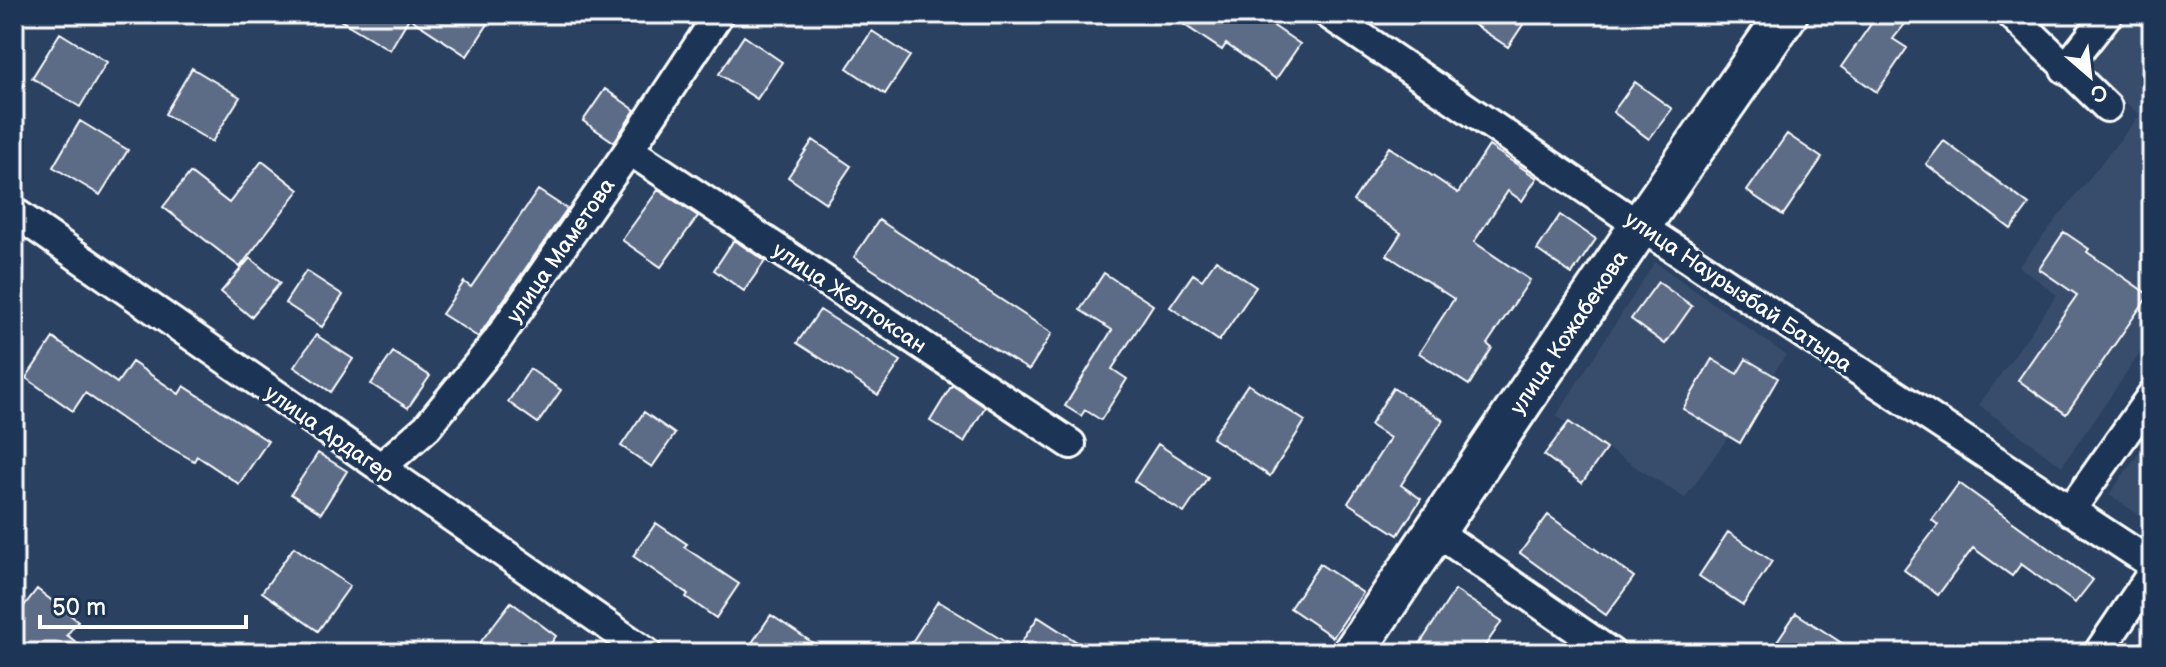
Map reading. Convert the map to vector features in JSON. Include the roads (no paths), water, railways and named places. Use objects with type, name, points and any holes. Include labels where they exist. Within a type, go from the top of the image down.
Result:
[{"type":"main road","name":"улица Кожабекова","points":[[1353,653],[1640,226],[1787,14]]},
{"type":"street","name":"улица Маметова","points":[[380,468],[427,427],[496,342],[719,14]]},
{"type":"street","name":"улица Наурызбай Батыра","points":[[1328,14],[1640,226],[2152,564]]},
{"type":"street","points":[[2011,14],[2107,107]]},
{"type":"street","points":[[2065,69],[2108,14]]},
{"type":"street","name":"улица Желтоксан","points":[[629,150],[1071,444]]},
{"type":"street","name":"улица Ардагер","points":[[14,212],[647,653]]},
{"type":"street","points":[[2070,511],[2152,395]]},
{"type":"street","points":[[1435,531],[1611,653]]},
{"type":"street","points":[[2098,653],[2152,573]]}]
